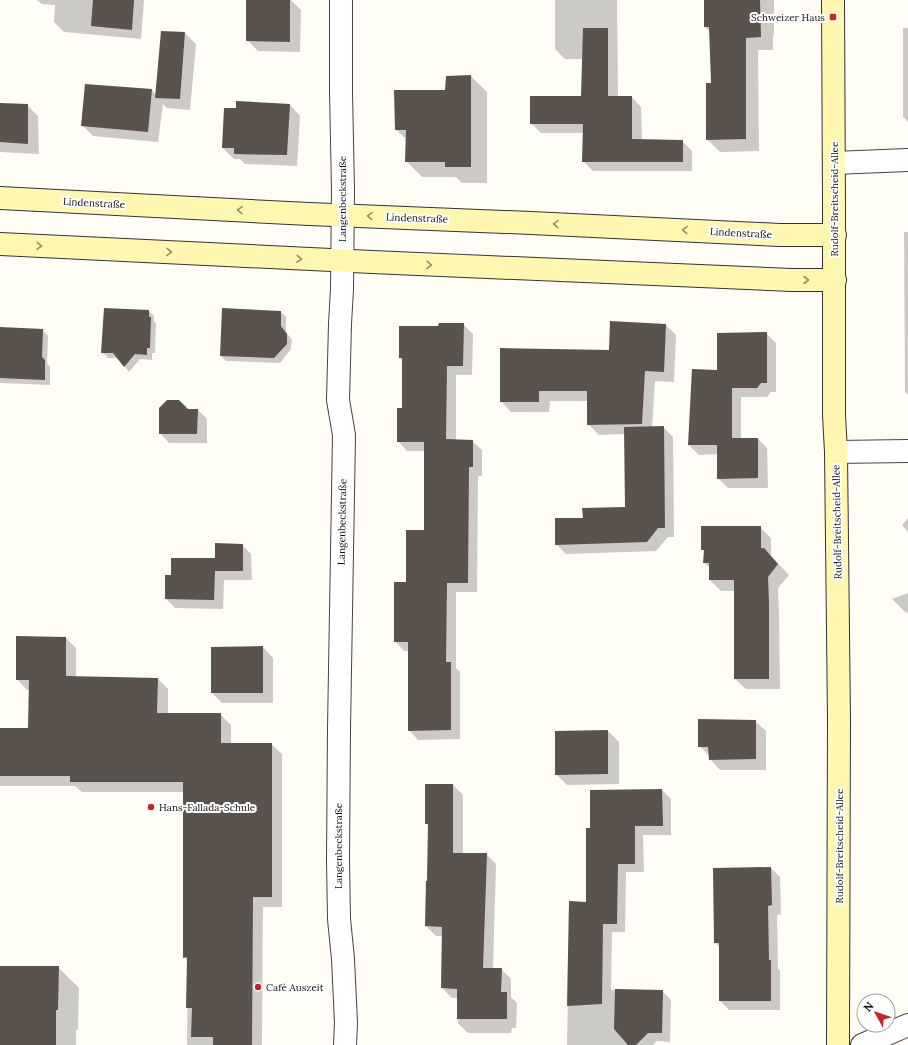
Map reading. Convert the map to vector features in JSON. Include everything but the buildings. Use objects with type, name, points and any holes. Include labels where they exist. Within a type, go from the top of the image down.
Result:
[{"type":"street","name":"Langenbeckstraße","points":[[341,0],[343,215],[338,400],[344,435],[338,860],[339,919],[343,958],[346,1023],[345,1045]]},
{"type":"street","name":"Rudolf-Breitscheid-Allee","points":[[833,0],[835,280],[834,415],[836,452],[839,720],[838,1045]]},
{"type":"street","points":[[834,163],[908,160]]},
{"type":"street","name":"Lindenstraße","points":[[0,198],[792,236],[834,235]]},
{"type":"street","points":[[0,244],[342,261],[792,280],[835,280]]},
{"type":"street","points":[[836,452],[908,451]]},
{"type":"street","points":[[862,1045],[908,1025]]},
{"type":"place","name":"Schweizer Haus","points":[[833,17]]},
{"type":"place","name":"Hans-Fallada-Schule","points":[[151,807]]},
{"type":"place","name":"Café Auszeit","points":[[258,987]]}]
